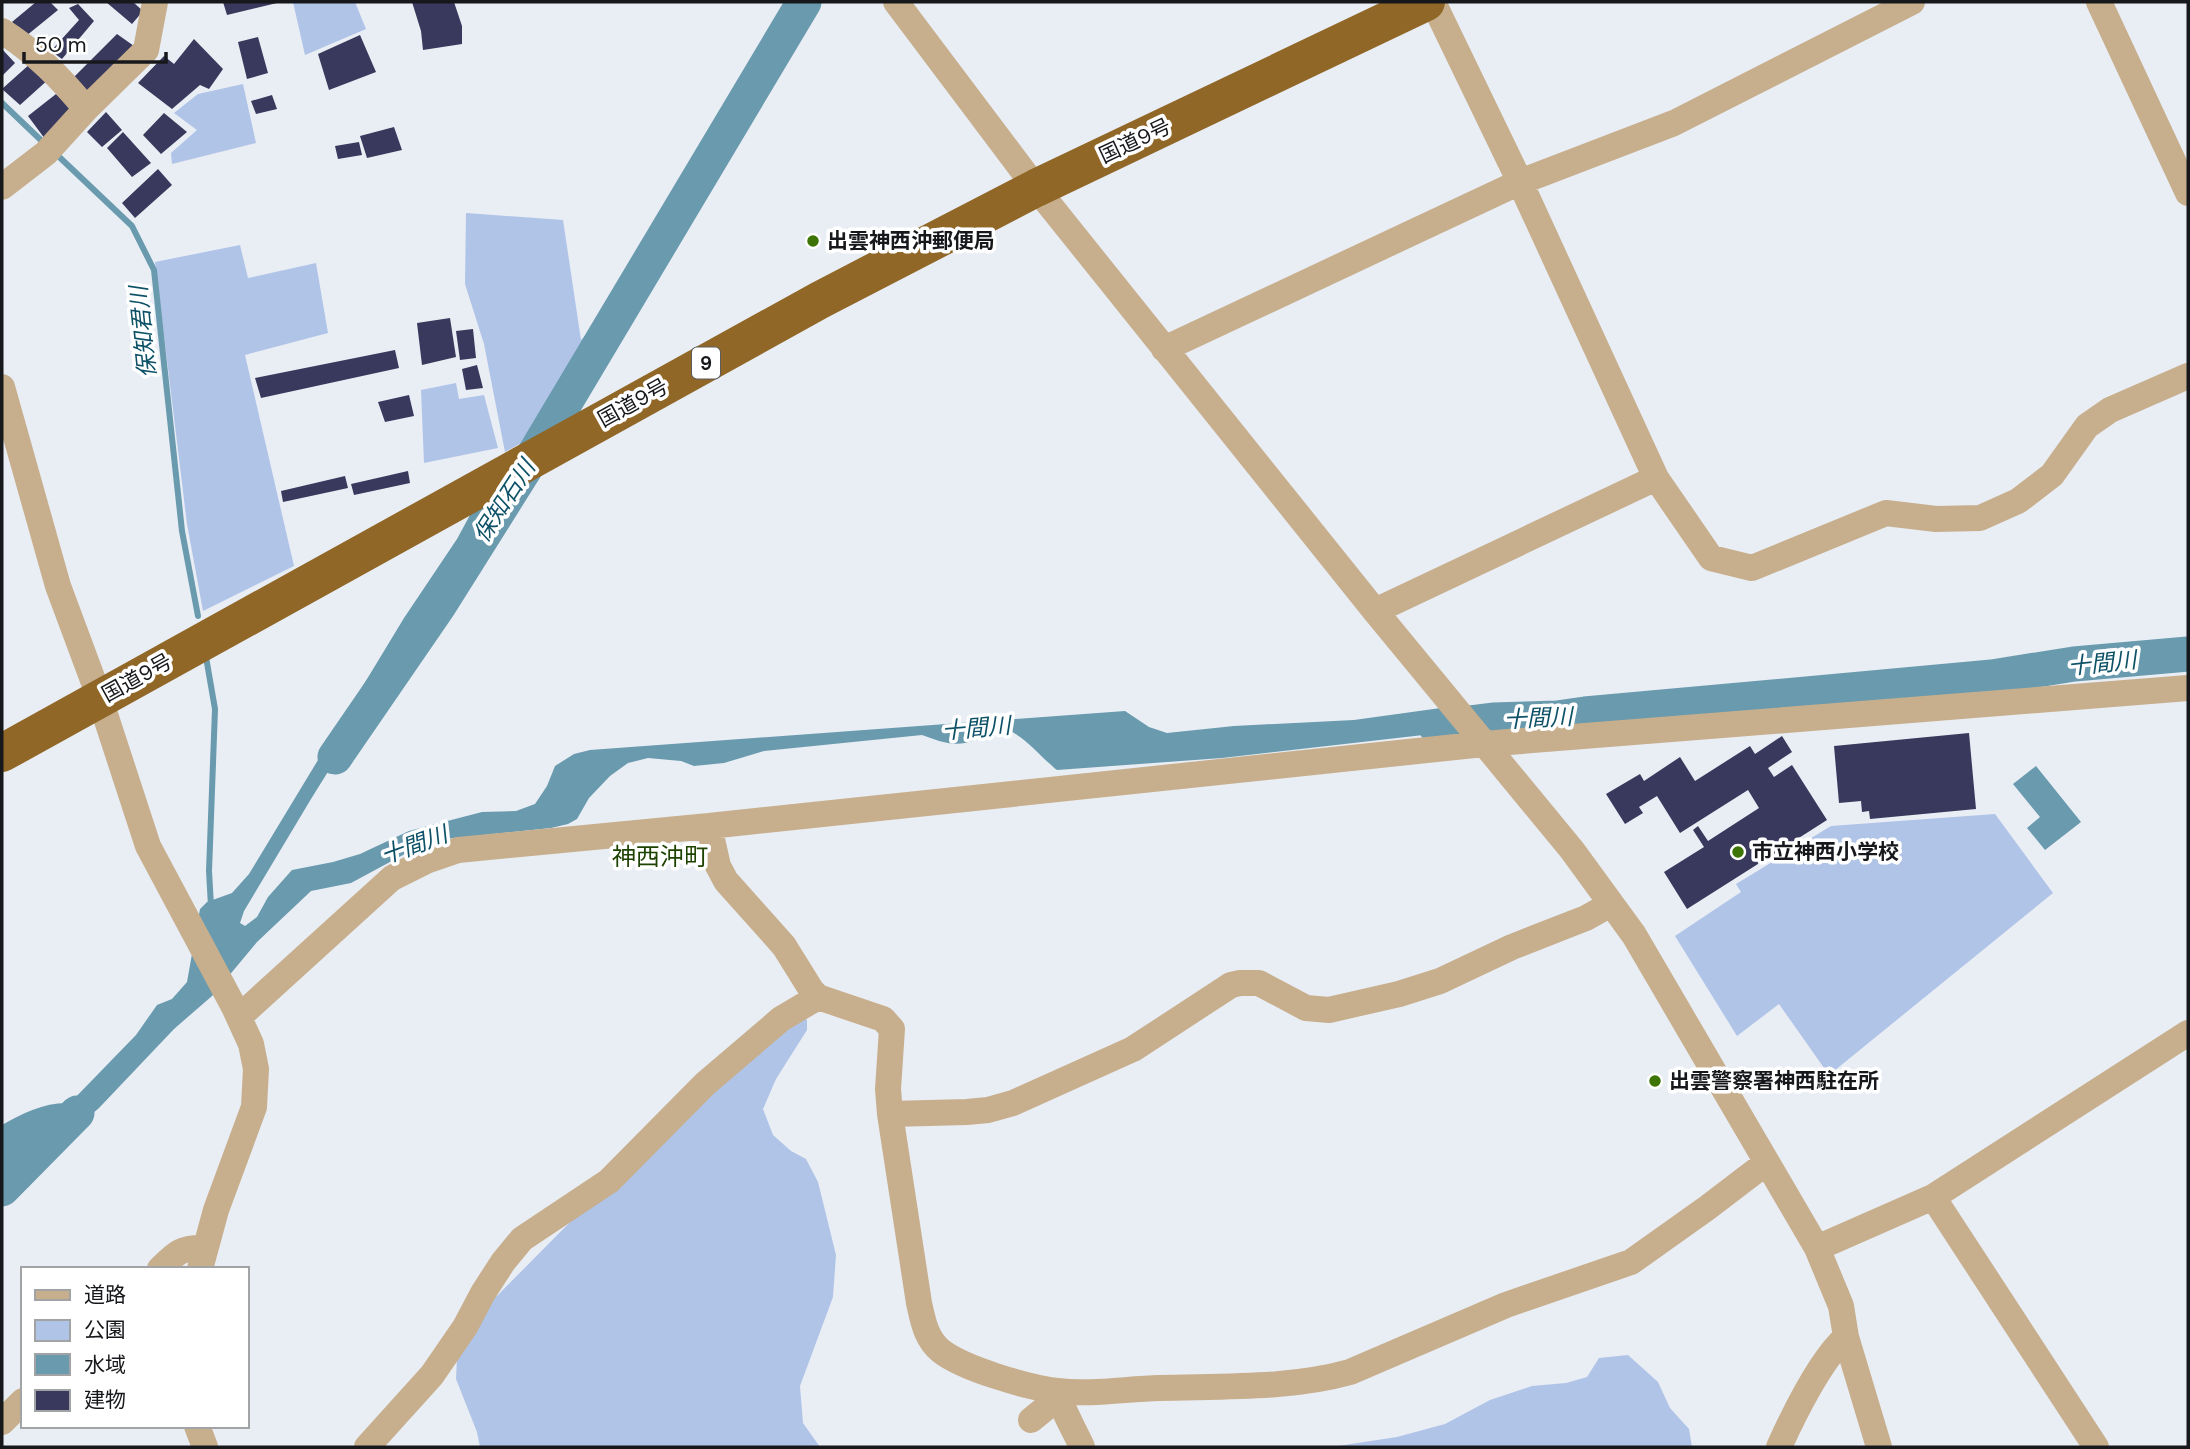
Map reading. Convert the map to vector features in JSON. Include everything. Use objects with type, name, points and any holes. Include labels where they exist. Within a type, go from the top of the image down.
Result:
[{"type":"highway","name":"国道9号","points":[[2,753],[820,300],[1036,188],[1426,2]]},
{"type":"street","points":[[2,187],[46,153],[86,108],[146,50],[155,2]]},
{"type":"street","points":[[896,2],[1036,188],[1375,611],[1572,850],[1646,952],[1816,1248],[1841,1306],[1846,1337],[1879,1447]]},
{"type":"street","points":[[1433,2],[1520,182],[1656,478],[1710,558],[1752,568],[1886,513],[1936,519],[1980,518],[2018,501],[2053,475],[2087,426],[2110,410],[2188,376]]},
{"type":"street","points":[[1164,349],[1520,182],[1674,123],[1912,2]]},
{"type":"street","points":[[2099,2],[2188,193]]},
{"type":"street","points":[[2,31],[18,41],[69,87],[86,108]]},
{"type":"street","points":[[2,387],[58,586],[100,699],[148,846],[237,1013],[254,1054],[254,1107],[202,1258],[190,1247],[181,1250],[162,1267]]},
{"type":"street","points":[[1375,611],[1656,478]]},
{"type":"street","points":[[237,1013],[392,878],[442,854],[458,850],[709,826],[1481,741],[2188,688]]},
{"type":"street","points":[[709,826],[718,866],[726,881],[783,946],[812,992],[818,997],[883,1019],[890,1025],[890,1114],[919,1303],[927,1332],[941,1351],[986,1372],[1059,1394],[1290,1383],[1350,1372],[1506,1305],[1631,1262],[1766,1163]]},
{"type":"street","points":[[890,1114],[967,1112],[1013,1103],[1133,1049],[1231,985],[1259,984],[1306,1008],[1329,1010],[1399,994],[1440,981],[1512,947],[1587,918],[1611,904]]},
{"type":"street","points":[[367,1447],[432,1375],[465,1327],[503,1262],[522,1239],[609,1181],[705,1084],[781,1019],[818,997]]},
{"type":"street","points":[[1816,1248],[1933,1197],[2188,1033]]},
{"type":"street","points":[[1933,1197],[2096,1447]]},
{"type":"street","points":[[1779,1447],[1792,1418],[1835,1346],[1846,1337]]},
{"type":"street","points":[[1031,1420],[1059,1394]]},
{"type":"street","points":[[1059,1394],[1082,1447]]},
{"type":"street","points":[[2,1422],[21,1403]]},
{"type":"street","points":[[198,1428],[205,1447]]},
{"type":"green space","points":[[293,2],[355,2],[366,29],[305,55]]},
{"type":"green space","points":[[243,84],[256,143],[172,164],[171,153],[197,130],[174,113],[198,94]]},
{"type":"green space","points":[[466,213],[563,220],[581,340],[597,324],[598,338],[545,430],[505,452],[484,344],[465,284]]},
{"type":"green space","points":[[240,245],[248,278],[316,263],[328,333],[245,355],[294,566],[203,611],[187,524],[155,262]]},
{"type":"green space","points":[[456,383],[459,399],[484,395],[498,448],[424,463],[421,390]]},
{"type":"green space","points":[[1995,814],[2053,893],[1829,1075],[1779,1004],[1737,1036],[1675,936],[1741,892],[1736,884],[1831,826]]},
{"type":"green space","points":[[803,1016],[807,1020],[807,1030],[776,1079],[763,1109],[773,1135],[791,1151],[806,1159],[818,1182],[836,1255],[833,1297],[800,1386],[803,1423],[820,1447],[480,1447],[477,1432],[456,1379],[457,1357],[488,1305],[679,1117]]},
{"type":"green space","points":[[1628,1355],[1658,1382],[1670,1408],[1689,1429],[1692,1447],[1331,1447],[1397,1437],[1445,1424],[1490,1400],[1532,1386],[1566,1383],[1587,1377],[1599,1358]]},
{"type":"water","points":[[505,488],[311,799],[244,911],[240,923],[245,926],[257,917],[268,897],[292,870],[360,854],[409,831],[482,812],[516,811],[535,804],[547,786],[555,766],[574,754],[590,750],[1125,711],[1149,727],[1167,733],[1234,726],[1354,720],[1448,707],[1467,730],[1222,758],[1057,770],[1020,737],[1009,731],[992,733],[959,744],[922,735],[764,751],[724,763],[694,766],[681,761],[648,758],[628,763],[610,776],[589,798],[577,819],[568,824],[445,839],[414,849],[351,883],[311,891],[257,942],[212,996],[174,1029],[99,1108],[60,1141],[32,1150],[2,1168],[2,1125],[43,1106],[70,1103],[136,1035],[157,1005],[172,999],[187,982],[200,909],[207,902],[232,893],[249,874],[404,618],[457,539],[476,504]]},
{"type":"water","points":[[2036,766],[2081,822],[2045,850],[2027,828],[2040,817],[2013,784]]},
{"type":"building","points":[[36,2],[50,2],[58,10],[26,36],[12,22]]},
{"type":"building","points":[[106,2],[133,2],[143,11],[132,24]]},
{"type":"building","points":[[223,2],[277,2],[277,3],[227,15]]},
{"type":"building","points":[[412,2],[454,2],[462,26],[462,44],[423,50],[421,31]]},
{"type":"building","points":[[78,4],[94,21],[62,59],[51,51],[79,20],[69,8]]},
{"type":"building","points":[[117,34],[134,46],[91,96],[74,77]]},
{"type":"building","points":[[360,35],[376,72],[329,90],[318,54]]},
{"type":"building","points":[[258,37],[268,73],[247,79],[238,42]]},
{"type":"building","points":[[194,39],[223,69],[209,89],[200,85],[172,109],[138,83],[164,56],[174,64]]},
{"type":"building","points":[[2,49],[15,63],[2,76]]},
{"type":"building","points":[[31,63],[50,78],[20,105],[2,89]]},
{"type":"building","points":[[56,94],[75,112],[45,139],[28,116]]},
{"type":"building","points":[[272,95],[277,109],[256,114],[251,101]]},
{"type":"building","points":[[106,112],[122,130],[102,147],[87,132]]},
{"type":"building","points":[[164,113],[187,132],[161,154],[143,135]]},
{"type":"building","points":[[394,127],[402,150],[367,158],[360,136]]},
{"type":"building","points":[[123,132],[151,163],[132,177],[107,148]]},
{"type":"building","points":[[359,142],[362,155],[338,159],[335,146]]},
{"type":"building","points":[[158,169],[172,185],[135,218],[122,203]]},
{"type":"building","points":[[450,318],[456,357],[422,365],[417,323]]},
{"type":"building","points":[[473,329],[476,358],[460,360],[456,331]]},
{"type":"building","points":[[395,350],[399,368],[261,398],[255,378]]},
{"type":"building","points":[[477,365],[483,388],[466,390],[462,369]]},
{"type":"building","points":[[409,395],[414,416],[385,422],[378,402]]},
{"type":"building","points":[[408,471],[410,483],[354,495],[351,484]]},
{"type":"building","points":[[345,476],[348,488],[283,502],[281,491]]},
{"type":"building","points":[[1969,733],[1976,809],[1870,819],[1869,811],[1862,812],[1861,801],[1839,803],[1834,746]]},
{"type":"building","points":[[1782,736],[1792,752],[1768,768],[1774,777],[1792,765],[1827,820],[1687,909],[1664,872],[1704,847],[1693,830],[1698,826],[1708,841],[1759,808],[1748,790],[1680,833],[1657,796],[1639,807],[1643,813],[1625,824],[1606,794],[1640,774],[1644,781],[1680,757],[1695,781],[1750,746],[1755,754]]},
{"type":"waterway","name":"保知石川","points":[[335,757],[440,604],[538,448],[804,2]]},
{"type":"waterway","name":"保知君川","points":[[2,103],[46,145]]},
{"type":"waterway","name":"保知君川","points":[[54,152],[132,226],[154,270],[182,531],[198,616]]},
{"type":"waterway","name":"十間川","points":[[1436,727],[1992,677],[2074,664],[2188,654]]},
{"type":"waterway","name":"保知君川","points":[[206,657],[215,709],[209,871],[211,906]]},
{"type":"waterway","name":"十間川","points":[[2,1189],[77,1113]]},
{"type":"place","name":"出雲神西沖郵便局","points":[[813,241]]},
{"type":"place","name":"市立神西小学校","points":[[1738,852]]},
{"type":"place","name":"出雲警察署神西駐在所","points":[[1655,1081]]},
{"type":"district","name":"神西沖町","points":[[660,857]]}]
